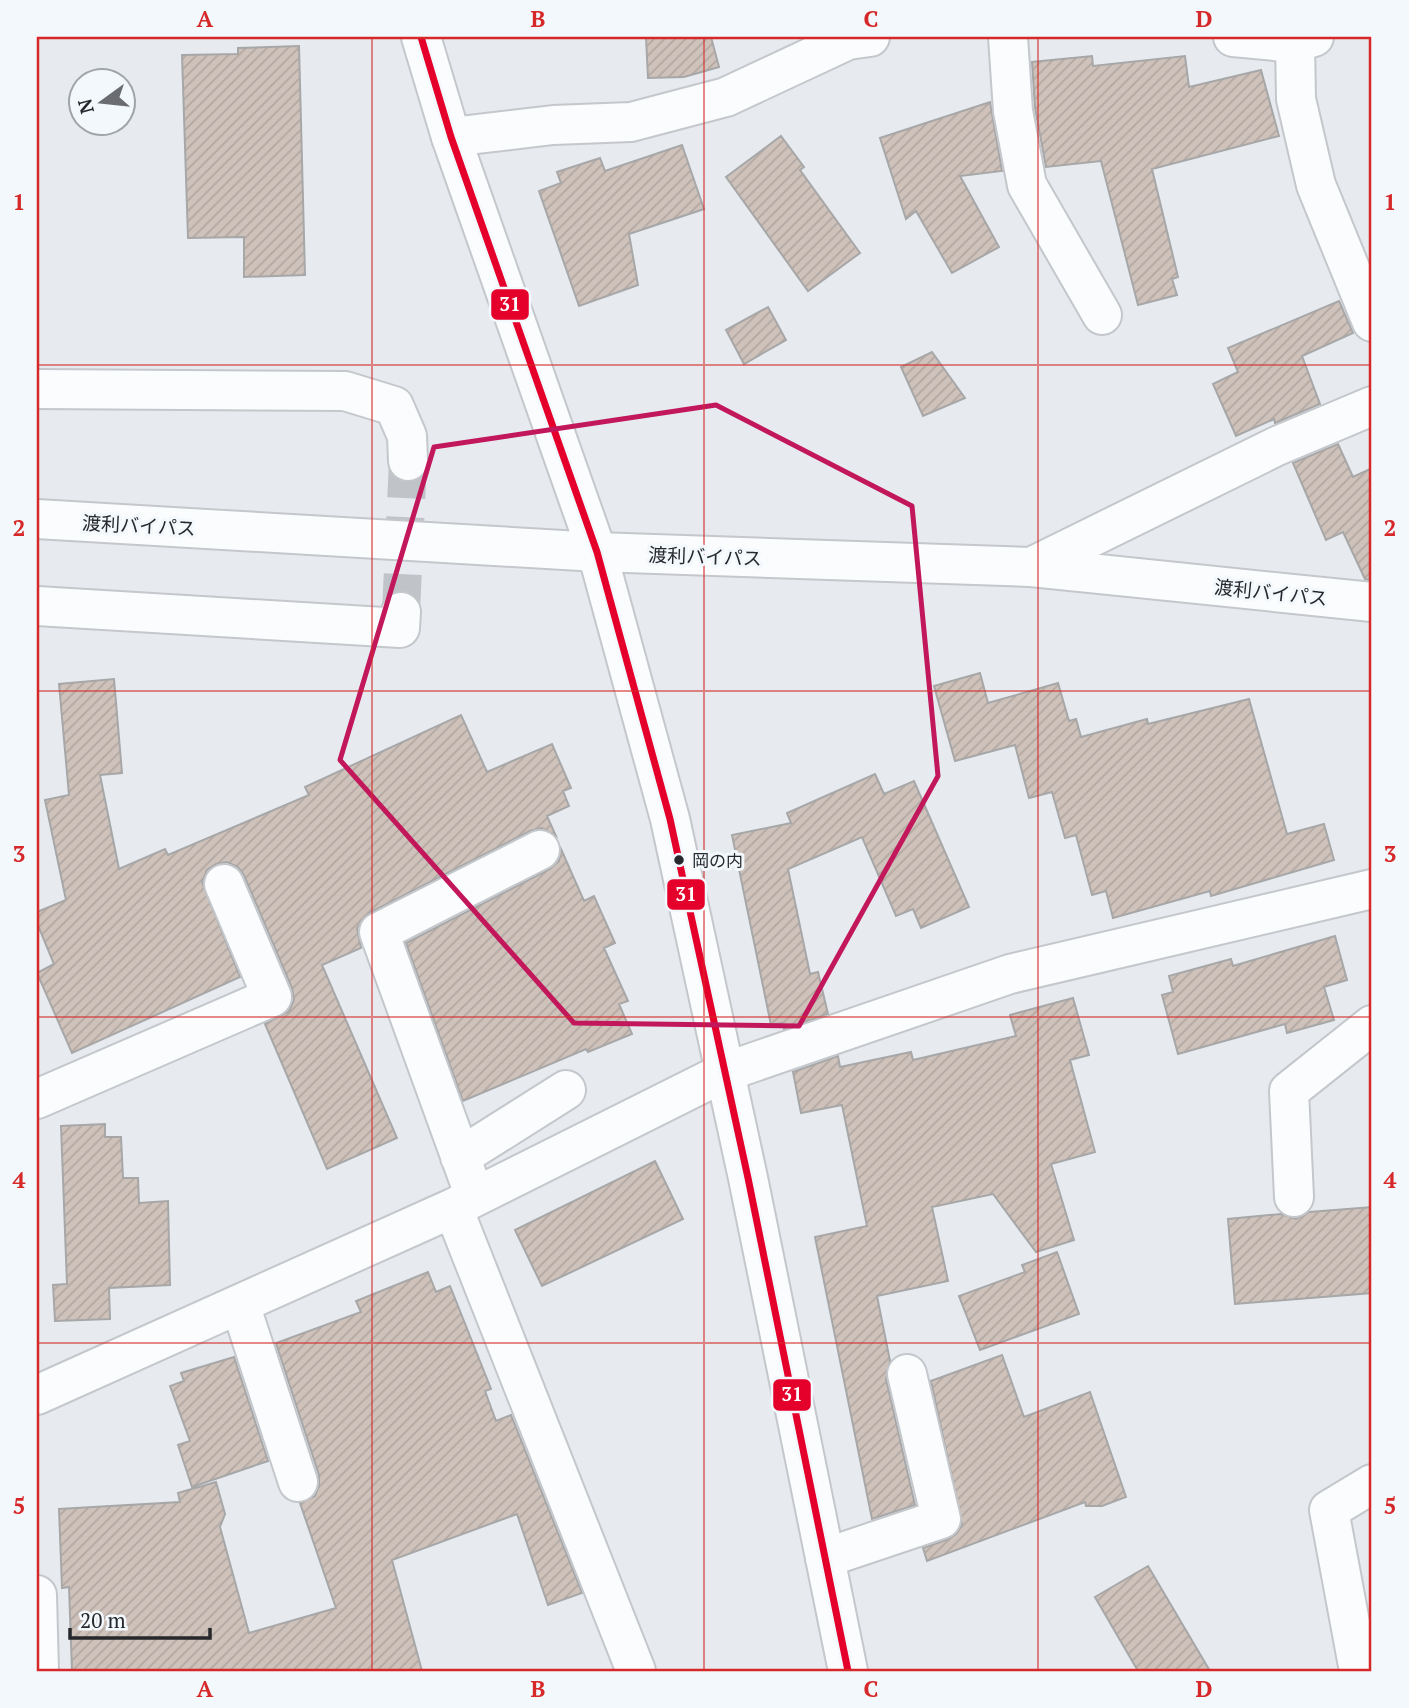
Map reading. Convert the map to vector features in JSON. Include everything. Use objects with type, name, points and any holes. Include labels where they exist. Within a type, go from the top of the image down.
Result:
[{"type":"main road","points":[[421,37],[451,137],[597,552],[670,818],[726,1072],[848,1671]]},
{"type":"main road","points":[[451,137],[553,125],[631,122],[726,97],[848,40],[870,37]]},
{"type":"main road","points":[[1008,37],[1013,111],[1027,185],[1102,315]]},
{"type":"main road","points":[[1233,37],[1304,40],[1296,99],[1316,185],[1372,322]]},
{"type":"main road","points":[[37,389],[345,391],[394,406],[407,436],[408,461]]},
{"type":"main road","points":[[1031,567],[1277,446],[1372,405]]},
{"type":"main road","name":"渡利バイパス","points":[[37,519],[597,552],[1031,567],[1372,602]]},
{"type":"main road","points":[[37,606],[400,628],[401,612]]},
{"type":"main road","points":[[540,850],[380,932],[460,1157],[464,1202],[636,1671]]},
{"type":"main road","points":[[37,1099],[272,996],[224,884]]},
{"type":"main road","points":[[37,1395],[464,1202],[726,1072],[1010,974],[1372,889]]},
{"type":"main road","points":[[1294,1197],[1289,1091],[1372,1025]]},
{"type":"main road","points":[[460,1157],[566,1090]]},
{"type":"main road","points":[[240,1304],[298,1482]]},
{"type":"main road","points":[[825,1558],[942,1519],[907,1374]]},
{"type":"main road","points":[[1359,1671],[1329,1510],[1372,1484]]},
{"type":"main road","points":[[37,1595],[39,1671]]},
{"type":"highlighted area","points":[[716,405],[912,506],[938,776],[799,1026],[574,1023],[340,760],[434,447]]},
{"type":"building","points":[[646,37],[711,37],[719,67],[684,77],[648,78]]},
{"type":"building","points":[[299,46],[305,275],[244,277],[244,237],[188,238],[182,55],[238,54],[238,48]]},
{"type":"building","points":[[1092,56],[1093,66],[1185,56],[1189,87],[1261,70],[1279,136],[1152,169],[1178,277],[1172,279],[1177,295],[1138,305],[1101,161],[1046,167],[1035,108],[1032,62]]},
{"type":"building","points":[[990,102],[1002,171],[960,176],[999,247],[952,273],[916,211],[906,219],[880,138]]},
{"type":"building","points":[[781,136],[804,167],[800,170],[860,253],[808,291],[726,177]]},
{"type":"building","points":[[682,145],[704,209],[629,234],[638,285],[579,306],[539,191],[561,183],[557,172],[600,158],[605,171]]},
{"type":"building","points":[[1339,301],[1353,333],[1302,356],[1320,404],[1275,423],[1274,419],[1236,436],[1213,384],[1238,372],[1228,348]]},
{"type":"building","points":[[768,307],[786,340],[744,364],[726,330]]},
{"type":"building","points":[[932,352],[965,398],[923,416],[901,367]]},
{"type":"building","points":[[1338,444],[1353,477],[1372,468],[1372,580],[1365,579],[1343,532],[1326,540],[1293,463]]},
{"type":"building","points":[[980,673],[988,703],[1058,683],[1069,721],[1076,719],[1081,737],[1147,719],[1148,724],[1249,699],[1287,834],[1324,824],[1334,860],[1211,896],[1210,891],[1113,918],[1106,891],[1092,895],[1076,835],[1065,838],[1052,792],[1029,798],[1015,745],[955,761],[934,686]]},
{"type":"building","points":[[114,679],[122,773],[100,775],[119,869],[165,849],[168,855],[309,795],[305,787],[461,715],[487,772],[552,744],[571,788],[563,791],[569,806],[547,816],[556,836],[542,828],[530,831],[369,913],[357,928],[361,948],[322,965],[397,1138],[327,1169],[265,1024],[289,1011],[294,1000],[292,988],[244,875],[238,867],[227,862],[216,864],[207,870],[202,882],[240,977],[72,1053],[37,973],[54,964],[37,923],[37,912],[66,900],[45,800],[69,795],[59,684]]},
{"type":"building","points":[[875,774],[884,794],[914,781],[969,907],[921,928],[913,909],[896,916],[862,837],[788,869],[810,974],[818,972],[828,1014],[784,1029],[782,1023],[771,1025],[732,835],[791,823],[787,813]]},
{"type":"building","points":[[561,849],[584,901],[594,896],[615,943],[604,948],[628,1001],[619,1004],[632,1034],[588,1052],[586,1049],[463,1101],[406,943],[550,869],[559,861]]},
{"type":"building","points":[[1335,936],[1347,980],[1324,987],[1334,1020],[1287,1033],[1285,1024],[1178,1054],[1162,995],[1173,992],[1169,976],[1231,959],[1233,966]]},
{"type":"building","points":[[1073,998],[1089,1055],[1070,1060],[1095,1152],[1051,1164],[1074,1240],[1036,1252],[993,1194],[932,1207],[948,1281],[877,1296],[890,1361],[886,1379],[915,1505],[872,1519],[815,1237],[867,1226],[842,1105],[801,1113],[793,1072],[838,1056],[840,1067],[911,1052],[913,1060],[1016,1036],[1010,1015]]},
{"type":"building","points":[[105,1124],[105,1137],[121,1137],[123,1178],[138,1178],[139,1203],[168,1201],[170,1285],[109,1288],[110,1319],[55,1321],[53,1285],[67,1284],[61,1126]]},
{"type":"building","points":[[655,1161],[683,1219],[542,1286],[515,1230]]},
{"type":"building","points":[[1372,1207],[1372,1293],[1235,1304],[1228,1219],[1281,1214],[1296,1219],[1309,1212]]},
{"type":"building","points":[[1057,1252],[1079,1314],[980,1350],[959,1296],[1025,1272],[1022,1265]]},
{"type":"building","points":[[428,1272],[436,1292],[450,1286],[491,1389],[485,1391],[496,1421],[511,1415],[582,1593],[548,1605],[517,1514],[392,1560],[422,1671],[72,1671],[69,1587],[62,1588],[59,1509],[180,1502],[178,1493],[216,1482],[225,1514],[220,1527],[249,1633],[336,1608],[300,1503],[315,1496],[319,1475],[276,1343],[361,1312],[356,1301]]},
{"type":"building","points":[[1002,1355],[1024,1417],[1090,1392],[1126,1497],[1102,1506],[1086,1506],[1085,1502],[927,1561],[923,1548],[949,1539],[957,1533],[962,1524],[931,1381]]},
{"type":"building","points":[[234,1357],[268,1461],[192,1487],[178,1445],[190,1441],[170,1386],[184,1381],[181,1373]]},
{"type":"building","points":[[1148,1566],[1210,1671],[1138,1671],[1095,1597]]},
{"type":"tunnel","points":[[401,612],[408,461]]},
{"type":"transit line","name":"31","points":[[421,37],[451,137],[597,552],[670,819],[748,1178],[848,1671]]},
{"type":"place","name":"岡の内","points":[[679,860]]}]
